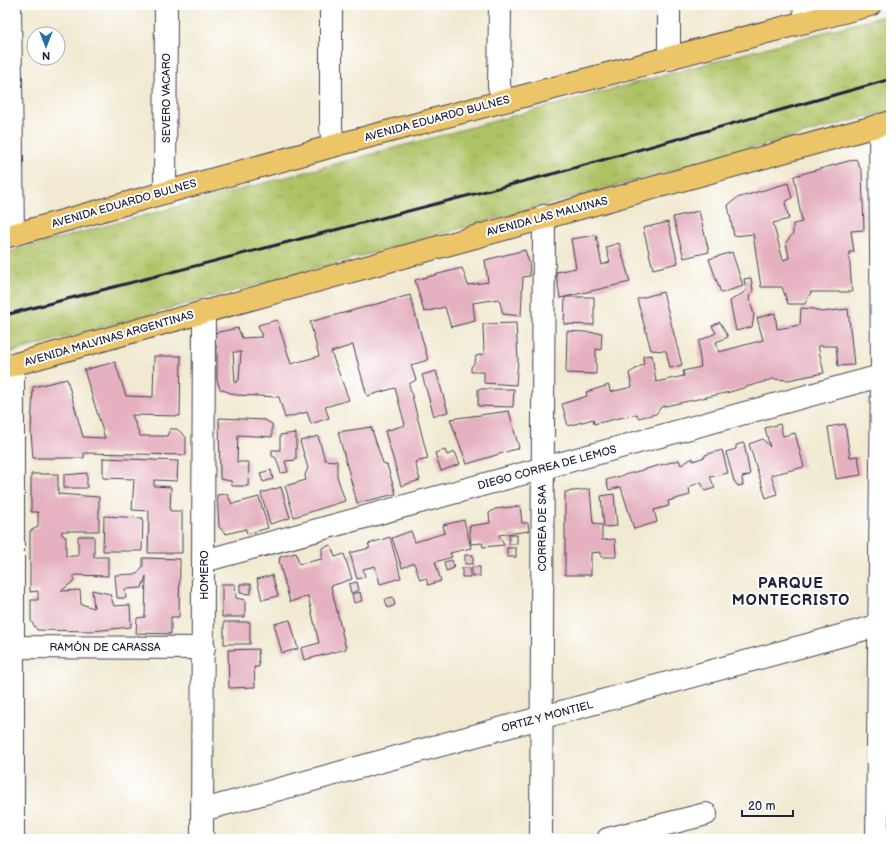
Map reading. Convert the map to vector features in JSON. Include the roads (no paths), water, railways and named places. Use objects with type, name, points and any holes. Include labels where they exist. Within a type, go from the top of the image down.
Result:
[{"type":"main road","name":"AVENIDA EDUARDO BULNES","points":[[9,236],[333,146],[669,59],[805,13],[870,5]]},
{"type":"main road","name":"AVENIDA LAS MALVINAS","points":[[204,311],[885,123]]},
{"type":"main road","name":"AVENIDA MALVINAS ARGENTINAS","points":[[9,366],[204,311]]},
{"type":"street","points":[[9,236],[10,5]]},
{"type":"street","name":"SEVERO VACARO","points":[[166,5],[166,192]]},
{"type":"street","points":[[331,5],[331,128],[333,146]]},
{"type":"street","points":[[500,5],[499,86],[504,101]]},
{"type":"street","points":[[669,5],[669,59]]},
{"type":"street","points":[[877,839],[885,624],[885,123]]},
{"type":"street","name":"CORREA DE SAA","points":[[541,839],[544,216]]},
{"type":"street","name":"HOMERO","points":[[202,839],[204,648],[204,311]]},
{"type":"street","points":[[9,366],[9,647],[13,839]]},
{"type":"street","name":"DIEGO CORREA DE LEMOS","points":[[204,561],[886,374]]},
{"type":"street","name":"ORTIZ Y MONTIEL","points":[[203,810],[885,624]]},
{"type":"street","name":"RAMÓN DE CARASSA","points":[[9,647],[204,648]]},
{"type":"street","points":[[608,839],[706,814]]},
{"type":"railway","points":[[5,315],[556,173],[891,79]]},
{"type":"district","name":"PARQUE MONTECRISTO","points":[[791,592]]}]
